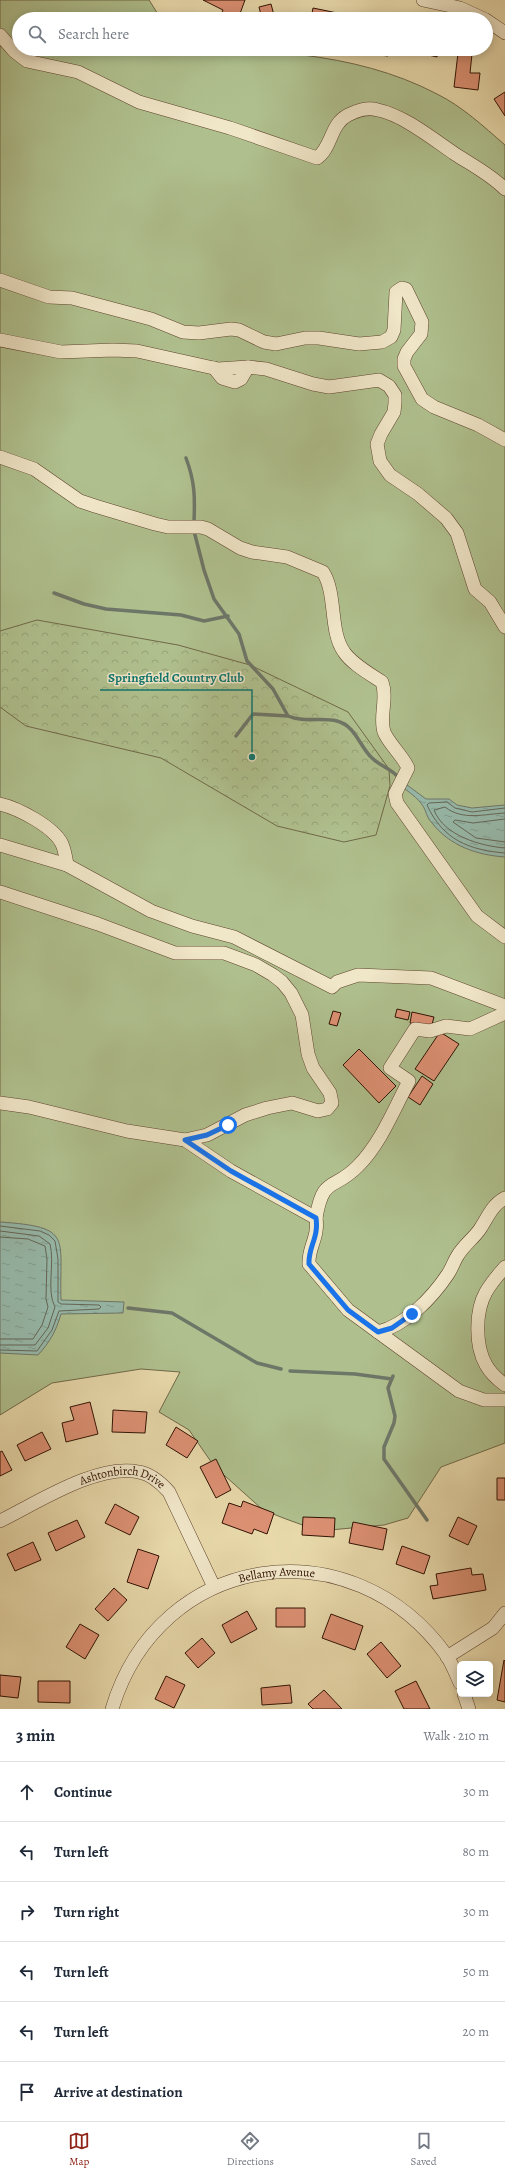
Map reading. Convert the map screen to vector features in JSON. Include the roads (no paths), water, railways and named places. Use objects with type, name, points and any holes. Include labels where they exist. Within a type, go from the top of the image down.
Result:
[{"type":"street","points":[[423,0],[460,8],[468,12]]},
{"type":"street","points":[[493,25],[505,33]]},
{"type":"street","points":[[0,35],[12,50]]},
{"type":"street","points":[[20,56],[27,61],[78,72],[140,102],[238,130],[317,158],[324,153],[334,128],[346,115],[362,109],[377,110],[392,115],[430,137],[493,177],[505,189]]},
{"type":"street","points":[[0,280],[49,297],[72,298],[151,319],[183,332],[199,333],[231,329],[239,330],[264,342],[276,344],[305,338],[320,338],[359,344],[382,342],[391,337],[394,330],[396,292],[402,288],[406,289],[422,322],[421,334],[407,352],[404,359],[404,366],[422,399],[434,407],[478,425],[505,440]]},
{"type":"street","points":[[0,340],[61,352],[113,350],[137,351],[214,368],[248,367],[266,369],[313,384],[329,387],[379,380],[389,386],[395,395],[396,403],[394,412],[377,444],[380,461],[390,475],[418,494],[446,518],[457,533],[475,589],[490,602],[505,628]]},
{"type":"street","points":[[0,457],[34,468],[75,497],[95,506],[168,527],[201,527],[208,529],[240,548],[252,552],[287,557],[323,572],[327,581],[338,636],[344,652],[382,682],[384,688],[385,696],[382,720],[385,732],[404,758],[408,768],[404,779],[397,790],[397,803],[477,916],[505,937]]},
{"type":"street","points":[[0,804],[18,810],[54,834],[62,843],[67,865]]},
{"type":"street","points":[[0,845],[67,865],[151,911],[192,926],[234,937],[332,987],[337,982],[358,975],[432,978],[505,1006]]},
{"type":"street","points":[[0,892],[98,924],[175,953],[224,953],[256,965],[282,982],[302,1015],[308,1054],[312,1068],[330,1093],[332,1103],[327,1109],[318,1111],[292,1103],[267,1108],[245,1116],[207,1135],[185,1140],[126,1131],[29,1107],[0,1103]]},
{"type":"street","points":[[505,1013],[470,1029],[446,1026],[430,1031],[415,1029],[390,1068],[409,1081],[377,1140],[358,1167],[326,1188],[321,1195],[316,1218],[316,1238],[308,1255],[309,1264],[348,1310],[459,1391],[484,1400],[505,1400]]},
{"type":"street","points":[[185,1140],[231,1171],[316,1218]]},
{"type":"street","points":[[378,1332],[392,1328],[400,1323],[425,1301],[448,1274],[458,1255],[480,1230],[490,1211],[505,1198]]},
{"type":"street","points":[[505,1267],[485,1292],[479,1316],[478,1329],[479,1345],[485,1364],[493,1376],[505,1385]]},
{"type":"street","name":"Ashtonbirch Drive","points":[[0,1521],[91,1478],[113,1472],[128,1470],[141,1472],[161,1483],[169,1492],[214,1587]]},
{"type":"street","name":"Bellamy Avenue","points":[[112,1709],[125,1675],[142,1646],[159,1626],[179,1609],[214,1587],[260,1574],[277,1572],[314,1573],[347,1580],[379,1594],[408,1614],[427,1632],[448,1657],[457,1676]]},
{"type":"street","points":[[448,1657],[493,1628],[505,1613]]},
{"type":"street","points":[[465,1697],[469,1709]]},
{"type":"water","points":[[404,785],[407,785],[426,799],[449,799],[457,805],[472,808],[505,805],[505,857],[474,851],[465,848],[447,838],[439,831],[428,817],[421,803],[404,788]]},
{"type":"water","points":[[0,1222],[40,1227],[51,1232],[58,1239],[61,1262],[61,1300],[124,1302],[123,1313],[61,1314],[52,1336],[38,1355],[0,1353]]},
{"type":"waterway","points":[[186,458],[194,490],[194,522]]},
{"type":"waterway","points":[[194,531],[204,570],[214,599],[239,634],[247,661],[273,689],[288,716],[300,719],[337,721],[349,727],[372,758],[393,772],[399,778]]},
{"type":"waterway","points":[[54,593],[84,604],[106,609],[181,615],[204,621],[228,616]]},
{"type":"waterway","points":[[236,736],[253,714],[288,716]]},
{"type":"waterway","points":[[128,1308],[172,1313],[257,1363],[281,1369]]},
{"type":"waterway","points":[[290,1371],[355,1374],[392,1379]]},
{"type":"waterway","points":[[393,1376],[388,1388],[395,1416],[394,1423],[384,1447],[384,1459],[427,1520]]},
{"type":"place","name":"Springfield Country Club","points":[[252,757]]}]
